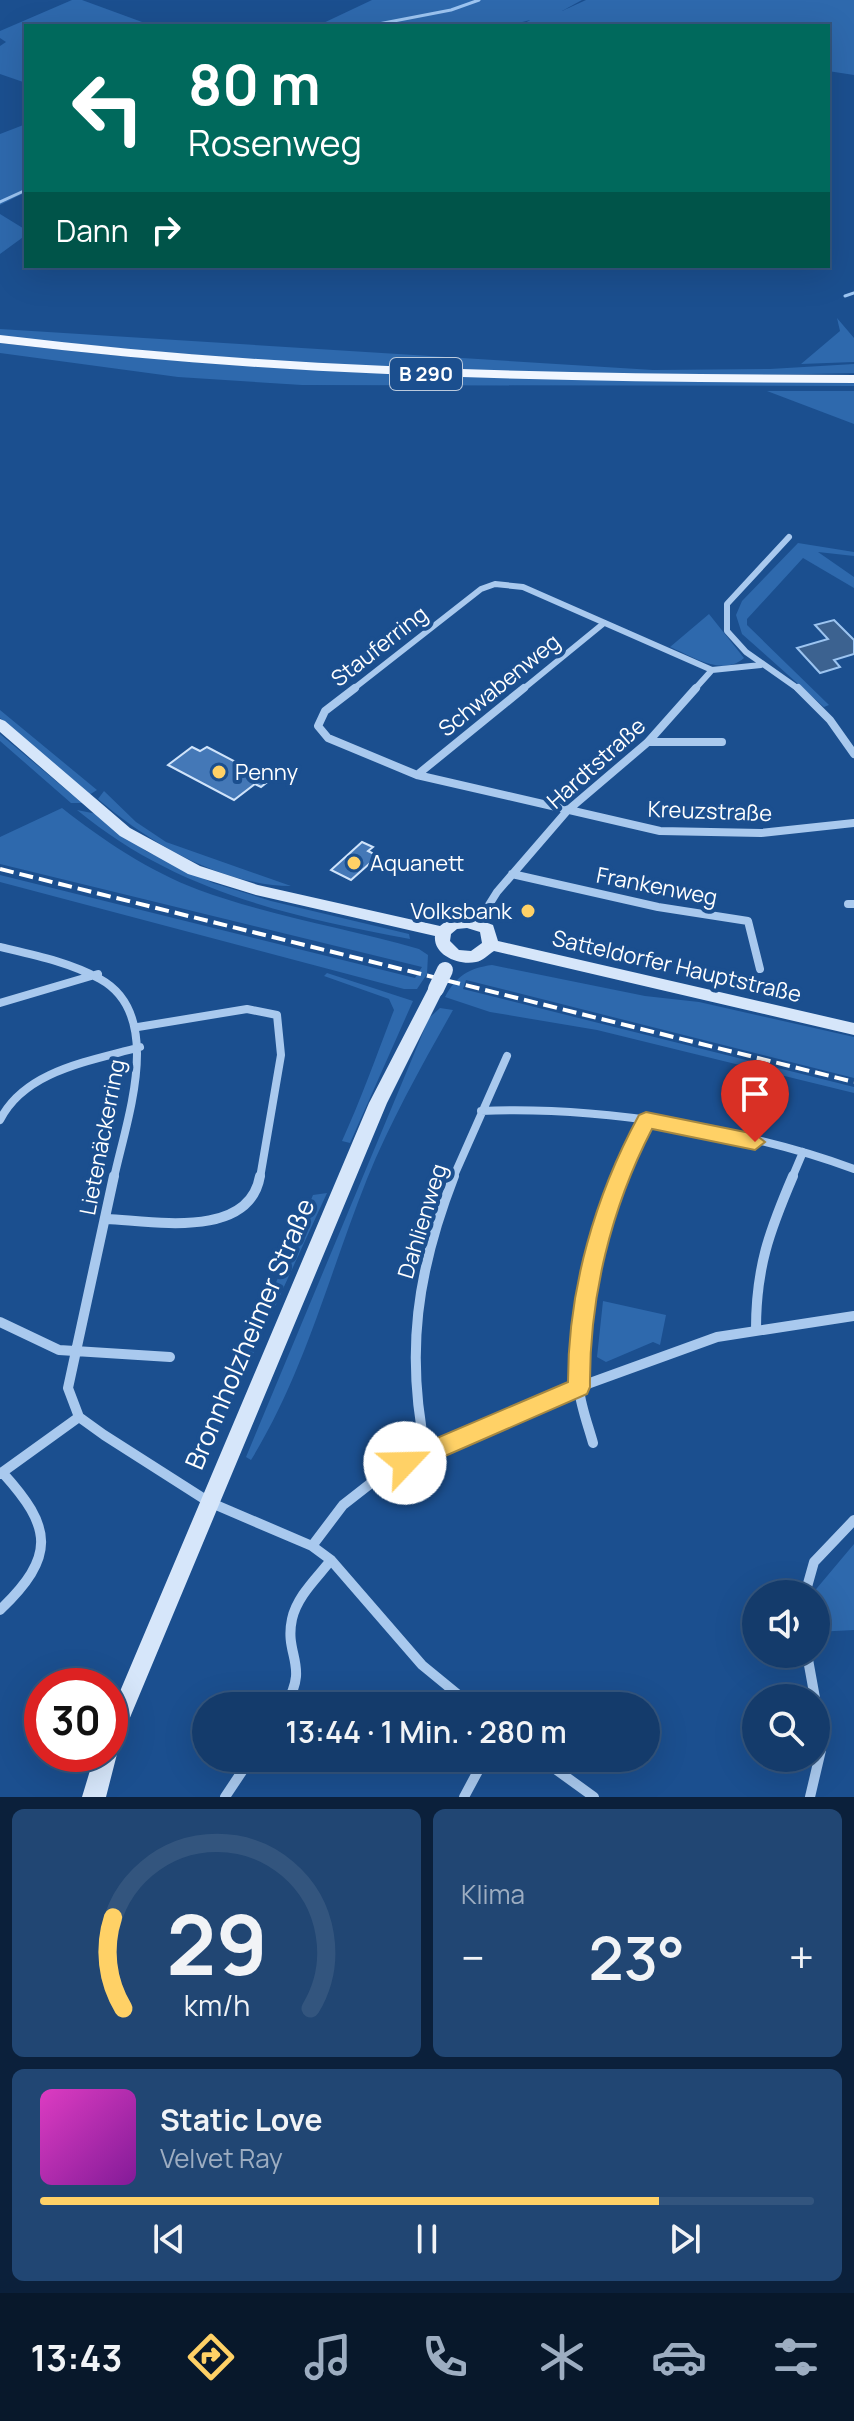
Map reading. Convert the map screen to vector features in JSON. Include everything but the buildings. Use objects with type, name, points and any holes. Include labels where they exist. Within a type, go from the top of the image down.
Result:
[{"type":"main road","name":"B 290","points":[[0,339],[157,357],[439,374],[854,379]]},
{"type":"street","points":[[789,537],[738,587],[725,612],[727,631],[761,665],[778,672],[825,711],[854,754]]},
{"type":"street","name":"Stauferring","points":[[567,811],[417,775],[328,738],[318,726],[325,711],[481,589],[495,584],[523,587],[712,670]]},
{"type":"street","name":"Schwabenweg","points":[[417,775],[604,623]]},
{"type":"street","points":[[712,670],[761,665]]},
{"type":"street","name":"Hardtstraße","points":[[477,924],[512,874],[567,811],[648,742],[712,670]]},
{"type":"street","points":[[0,724],[125,832],[217,879],[443,932],[460,922],[477,924],[491,934],[491,945],[474,957],[450,962],[442,943],[443,932]]},
{"type":"street","points":[[648,742],[722,742]]},
{"type":"street","name":"Kreuzstraße","points":[[567,811],[619,824],[674,831],[761,833],[854,823]]},
{"type":"street","name":"Frankenweg","points":[[512,874],[658,907],[748,921],[760,969]]},
{"type":"street","name":"Satteldorfer Hauptstraße","points":[[491,945],[854,1029]]},
{"type":"street","name":"Lietenäckerring","points":[[0,947],[98,974],[126,1002],[138,1027],[140,1047],[107,1219],[68,1388],[79,1417]]},
{"type":"street","name":"Bronnholzheimer Straße","points":[[128,1698],[378,1103],[450,962]]},
{"type":"street","points":[[0,1003],[98,974]]},
{"type":"street","points":[[107,1219],[221,1218],[239,1211],[252,1199],[258,1188],[281,1055],[277,1015],[264,1010],[247,1009],[138,1027]]},
{"type":"street","points":[[0,1120],[3,1109],[15,1094],[35,1081],[140,1047]]},
{"type":"street","name":"Dahlienweg","points":[[426,1453],[418,1426],[412,1354],[423,1273],[448,1193],[507,1056]]},
{"type":"street","points":[[481,1111],[536,1107],[646,1120],[803,1152],[854,1169]]},
{"type":"street","points":[[593,1443],[579,1387],[579,1339],[606,1214],[628,1154],[646,1120]]},
{"type":"street","points":[[756,1329],[756,1285],[772,1226],[803,1152]]},
{"type":"street","points":[[312,1546],[343,1505],[384,1473],[579,1387],[717,1337],[854,1316]]},
{"type":"street","points":[[0,1322],[59,1350],[170,1357]]},
{"type":"street","points":[[0,1610],[28,1583],[44,1544],[43,1524],[30,1500],[1,1473],[79,1417],[209,1502],[312,1546],[331,1560],[422,1665],[455,1692]]},
{"type":"street","points":[[804,1580],[833,1538],[854,1520]]},
{"type":"street","points":[[295,1692],[300,1668],[291,1629],[298,1605],[331,1560]]},
{"type":"street","points":[[94,1797],[101,1772]]},
{"type":"street","points":[[225,1797],[242,1772]]},
{"type":"street","points":[[464,1797],[477,1772]]},
{"type":"street","points":[[559,1772],[594,1797]]},
{"type":"street","points":[[810,1797],[819,1772]]},
{"type":"shaded area","points":[[72,0],[82,0],[148,24],[24,24],[24,82],[0,74],[0,46],[6,42],[0,38],[0,31]]},
{"type":"shaded area","points":[[372,0],[582,0],[562,11],[586,0],[854,0],[854,75],[830,71],[830,24],[525,23],[530,20],[515,24],[321,24]]},
{"type":"shaded area","points":[[24,125],[24,193],[0,205],[0,134]]},
{"type":"shaded area","points":[[0,214],[24,229],[24,236],[0,254]]},
{"type":"shaded area","points":[[837,318],[854,338],[854,362],[801,364],[840,331]]},
{"type":"shaded area","points":[[0,329],[653,370],[770,369],[854,364],[854,373],[641,375],[427,370],[106,347],[0,336]]},
{"type":"shaded area","points":[[0,343],[320,370],[533,379],[854,382],[854,386],[302,385],[178,377],[0,353]]},
{"type":"shaded area","points":[[767,391],[854,391],[854,424]]},
{"type":"shaded area","points":[[798,543],[854,552],[854,556],[818,552],[854,577],[854,588],[803,558],[747,619],[747,625],[829,705],[824,707],[742,634],[736,615],[742,601]]},
{"type":"shaded area","points":[[709,614],[744,658],[726,666],[717,665],[670,647]]},
{"type":"shaded area","points":[[834,620],[854,640],[854,654],[834,660],[840,667],[820,673],[797,648],[828,639],[815,625]]},
{"type":"shaded area","points":[[0,710],[97,790],[89,795],[0,718]]},
{"type":"shaded area","points":[[0,734],[82,803],[71,803],[0,741]]},
{"type":"shaded area","points":[[104,791],[136,822],[166,842],[291,886],[238,878],[187,859],[140,831],[98,799]]},
{"type":"shaded area","points":[[62,808],[128,854],[162,874],[199,890],[253,907],[419,949],[428,955],[427,974],[417,989],[404,989],[0,882],[0,875],[415,978],[422,967],[0,864],[0,837]]},
{"type":"shaded area","points":[[77,810],[97,814],[146,851],[213,883],[271,901],[409,934],[410,939],[320,921],[234,896],[153,861],[114,838]]},
{"type":"shaded area","points":[[492,965],[645,996],[699,1002],[854,1037],[854,1078],[466,980],[463,989],[854,1087],[854,1093],[597,1030],[490,1012],[445,997],[464,974]]},
{"type":"shaded area","points":[[327,973],[413,1001],[350,1143],[342,1141],[394,1010],[389,999],[324,976]]},
{"type":"shaded area","points":[[440,1008],[453,1010],[376,1157],[287,1392],[251,1460],[246,1457],[429,1018]]},
{"type":"shaded area","points":[[327,1193],[204,1461],[203,1455],[313,1195]]},
{"type":"shaded area","points":[[603,1301],[666,1315],[660,1345],[653,1342],[606,1362],[597,1357]]},
{"type":"shaded area","points":[[854,1544],[854,1630],[830,1631],[830,1580],[824,1580]]},
{"type":"waterway","points":[[378,24],[451,10],[479,0]]},
{"type":"waterway","points":[[0,202],[24,191]]},
{"type":"waterway","points":[[845,296],[854,293]]},
{"type":"railway","points":[[0,869],[854,1082]]},
{"type":"place","name":"Penny","points":[[219,772]]},
{"type":"place","name":"Aquanett","points":[[354,863]]},
{"type":"place","name":"Volksbank","points":[[528,911]]},
{"type":"route","points":[[405,1463],[579,1387],[579,1339],[606,1214],[628,1154],[646,1120],[755,1142]]}]
